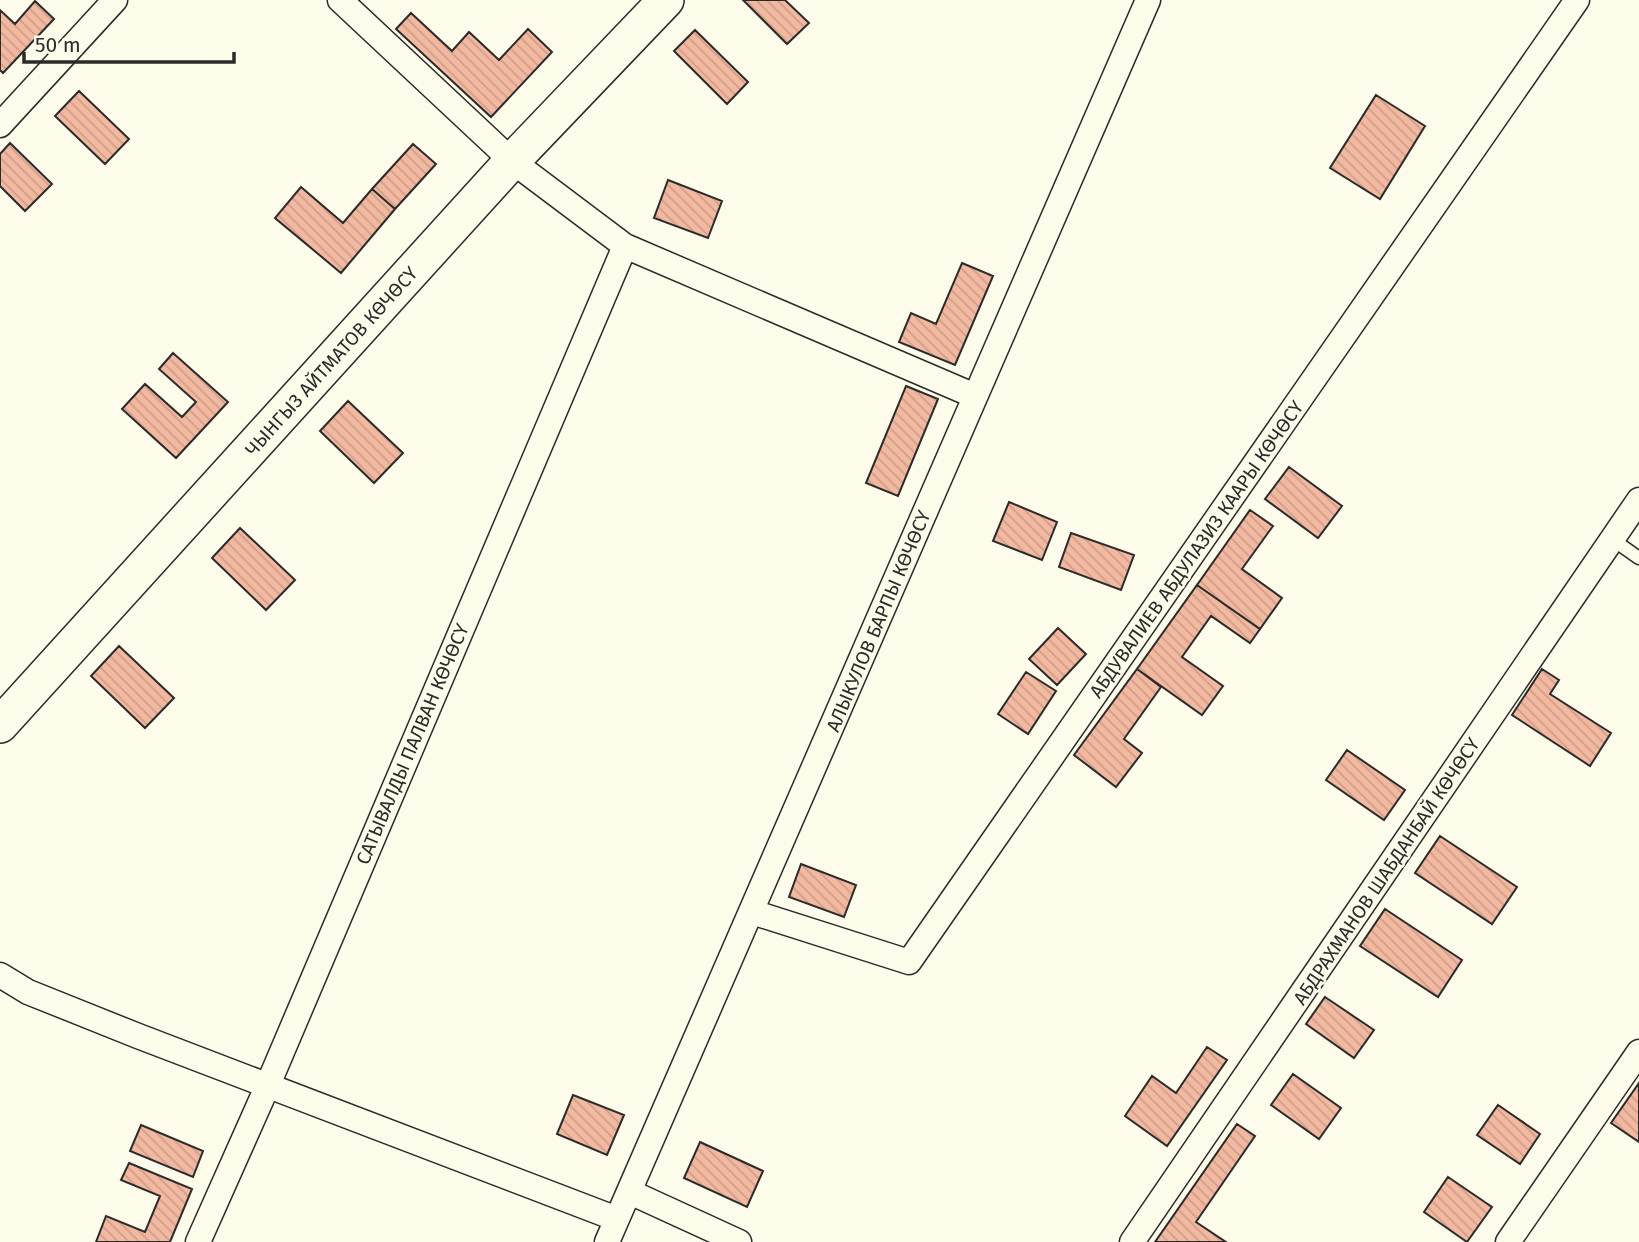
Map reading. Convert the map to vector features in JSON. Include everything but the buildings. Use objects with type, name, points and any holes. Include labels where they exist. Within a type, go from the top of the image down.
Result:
[{"type":"main road","name":"ЧЫНГЫЗ АЙТМАТОВ КӨЧӨСҮ","points":[[0,725],[512,160],[666,0]]},
{"type":"street","points":[[0,125],[115,0]]},
{"type":"street","points":[[340,0],[512,160],[625,246],[975,396]]},
{"type":"street","name":"АЛЫКУЛОВ БАРПЫ КӨЧӨСҮ","points":[[607,1242],[1148,0]]},
{"type":"street","name":"АБДУВАЛИЕВ АБДУЛАЗИЗ КААРЫ КӨЧӨСҮ","points":[[752,912],[909,962],[1577,0]]},
{"type":"street","name":"САТЫВАЛДЫ ПАЛВАН КӨЧӨСҮ","points":[[198,1242],[267,1087],[625,246]]},
{"type":"street","name":"АБДРАХМАНОВ ШАБДАНБАЙ КӨЧӨСҮ","points":[[1132,1242],[1639,500]]},
{"type":"street","points":[[0,975],[28,992],[267,1087],[617,1219]]},
{"type":"street","points":[[1508,1242],[1639,1052]]},
{"type":"street","points":[[630,1192],[739,1242]]},
{"type":"lane","points":[[1612,539],[1639,558]]}]
